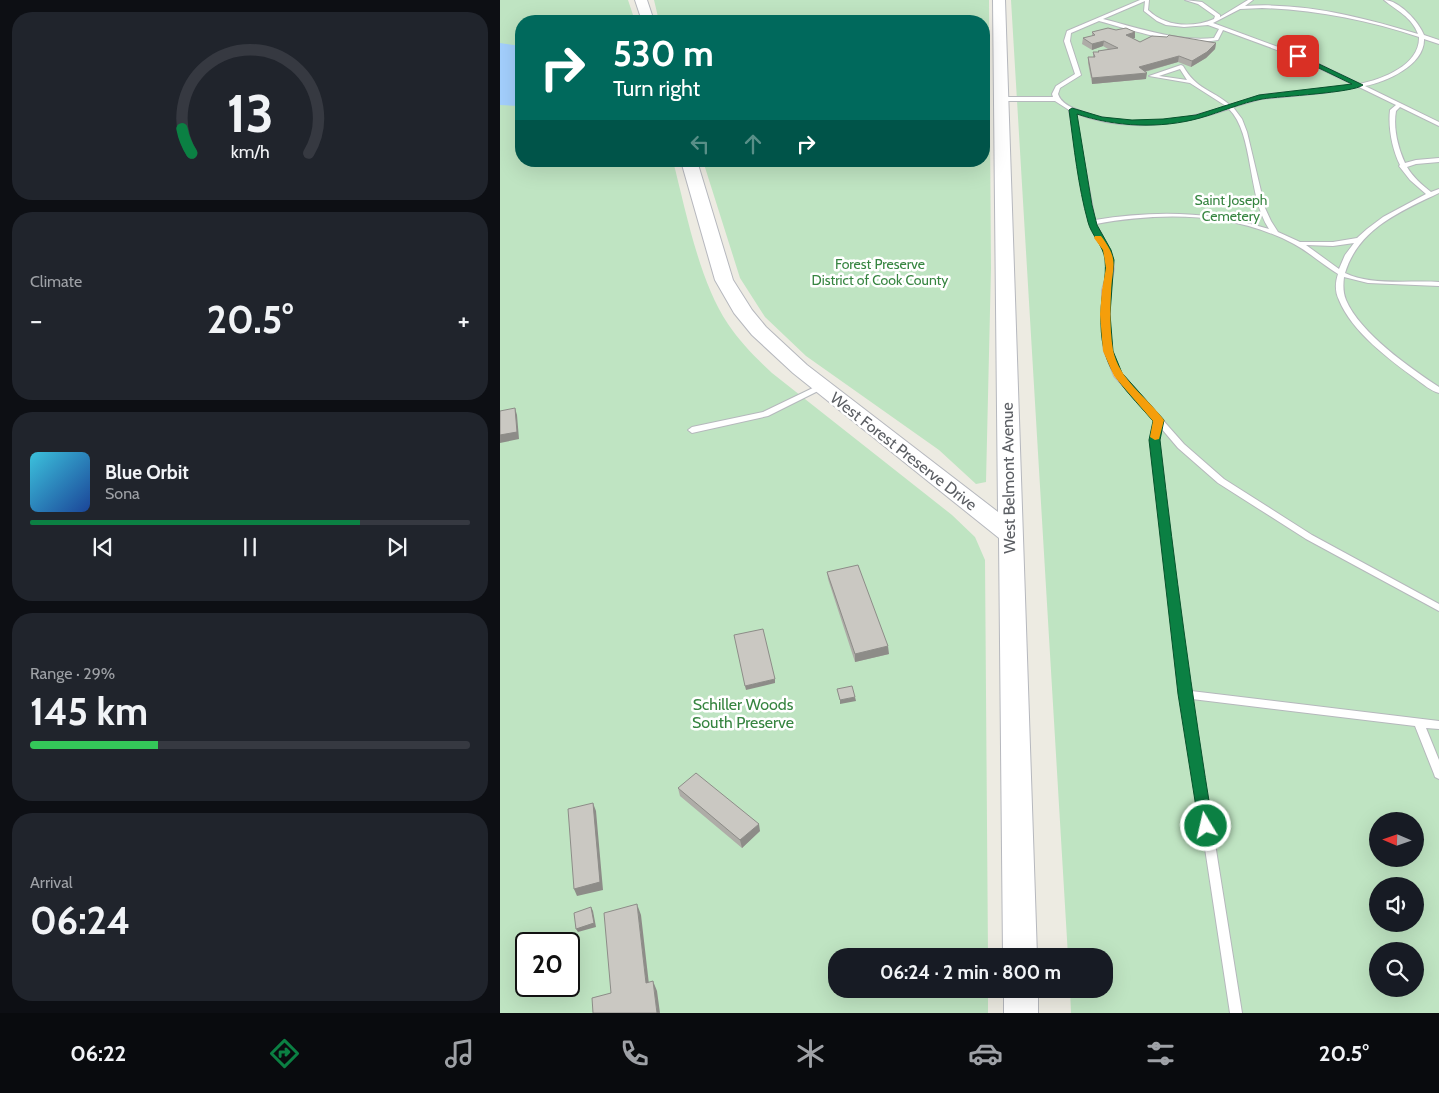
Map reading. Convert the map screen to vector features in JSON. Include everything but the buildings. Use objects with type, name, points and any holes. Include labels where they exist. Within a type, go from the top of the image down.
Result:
[{"type":"main road","points":[[641,0],[646,15]]},
{"type":"main road","name":"West Belmont Avenue","points":[[999,0],[1020,948]]},
{"type":"main road","name":"West Forest Preserve Drive","points":[[691,167],[724,280],[734,298],[759,332],[779,352],[822,387],[1010,534]]},
{"type":"main road","points":[[1021,998],[1021,1013]]},
{"type":"lane","points":[[1056,96],[1058,87],[1078,75],[1067,41],[1069,32],[1146,0],[1146,10],[1158,20],[1175,24],[1208,23],[1251,0]]},
{"type":"lane","points":[[1187,0],[1210,8],[1218,16],[1216,20]]},
{"type":"lane","points":[[1386,0],[1406,14],[1423,36]]},
{"type":"lane","points":[[1239,8],[1267,6],[1298,8],[1423,36],[1439,42]]},
{"type":"lane","points":[[1100,20],[1185,39],[1216,40],[1222,28]]},
{"type":"lane","points":[[1208,23],[1277,47],[1439,124]]},
{"type":"lane","points":[[1423,36],[1439,32]]},
{"type":"lane","points":[[1000,97],[1056,96],[1072,110],[1101,120],[1148,122],[1197,117],[1259,98],[1360,85],[1388,77],[1406,67],[1416,56],[1423,36]]},
{"type":"lane","points":[[1189,82],[1181,67],[1152,76],[1189,82],[1230,106],[1239,118],[1248,141],[1262,211],[1275,232]]},
{"type":"lane","points":[[1400,105],[1393,110],[1392,117],[1402,166],[1413,182],[1431,195]]},
{"type":"lane","points":[[1072,110],[1092,223],[1110,260],[1111,268],[1106,290],[1106,334],[1112,364],[1117,374],[1202,465],[1246,498],[1358,565],[1439,608]]},
{"type":"lane","points":[[1402,166],[1416,162],[1439,160]]},
{"type":"lane","points":[[1439,191],[1382,220],[1359,240],[1349,254],[1339,286],[1340,295],[1359,325],[1396,359],[1439,391]]},
{"type":"lane","points":[[1092,223],[1116,218],[1173,216],[1232,221],[1275,232],[1295,241],[1342,274],[1357,279],[1439,284]]},
{"type":"lane","points":[[1295,241],[1333,244],[1359,240]]},
{"type":"lane","points":[[692,430],[765,414],[822,387]]},
{"type":"lane","points":[[1158,420],[1155,440],[1185,694],[1236,1013]]},
{"type":"lane","points":[[1185,694],[1439,725]]},
{"type":"lane","points":[[1419,723],[1439,774]]},
{"type":"green space","name":"Schiller Woods South Preserve","points":[[500,0],[628,0],[633,15],[515,15],[515,167],[674,167],[701,267],[718,307],[738,337],[772,373],[952,515],[975,537],[985,560],[988,948],[828,948],[828,998],[988,998],[988,1013],[500,1013]]},
{"type":"green space","name":"Forest Preserve District of Cook County","points":[[654,0],[989,0],[989,15],[658,15]]},
{"type":"green space","name":"Saint Joseph Cemetery","points":[[1011,0],[1439,0],[1439,1013],[1071,1013],[1070,998],[1113,998],[1113,948],[1068,948]]},
{"type":"green space","name":"Forest Preserve District of Cook County","points":[[990,134],[991,268],[986,482],[976,484],[939,450],[806,356],[765,317],[740,278],[705,167],[990,167]]},
{"type":"water","points":[[500,43],[515,45],[515,106],[500,105]]},
{"type":"slow traffic","points":[[1098,238],[1107,250],[1111,268],[1106,290],[1105,314],[1108,351],[1117,374],[1158,420],[1155,437]]},
{"type":"route","points":[[1206,826],[1185,694],[1168,560],[1155,440],[1158,420],[1117,374],[1108,351],[1105,314],[1106,290],[1111,268],[1110,260],[1107,250],[1098,237],[1093,225],[1072,110],[1101,120],[1163,121],[1197,117],[1259,98],[1360,85],[1298,56]]}]
